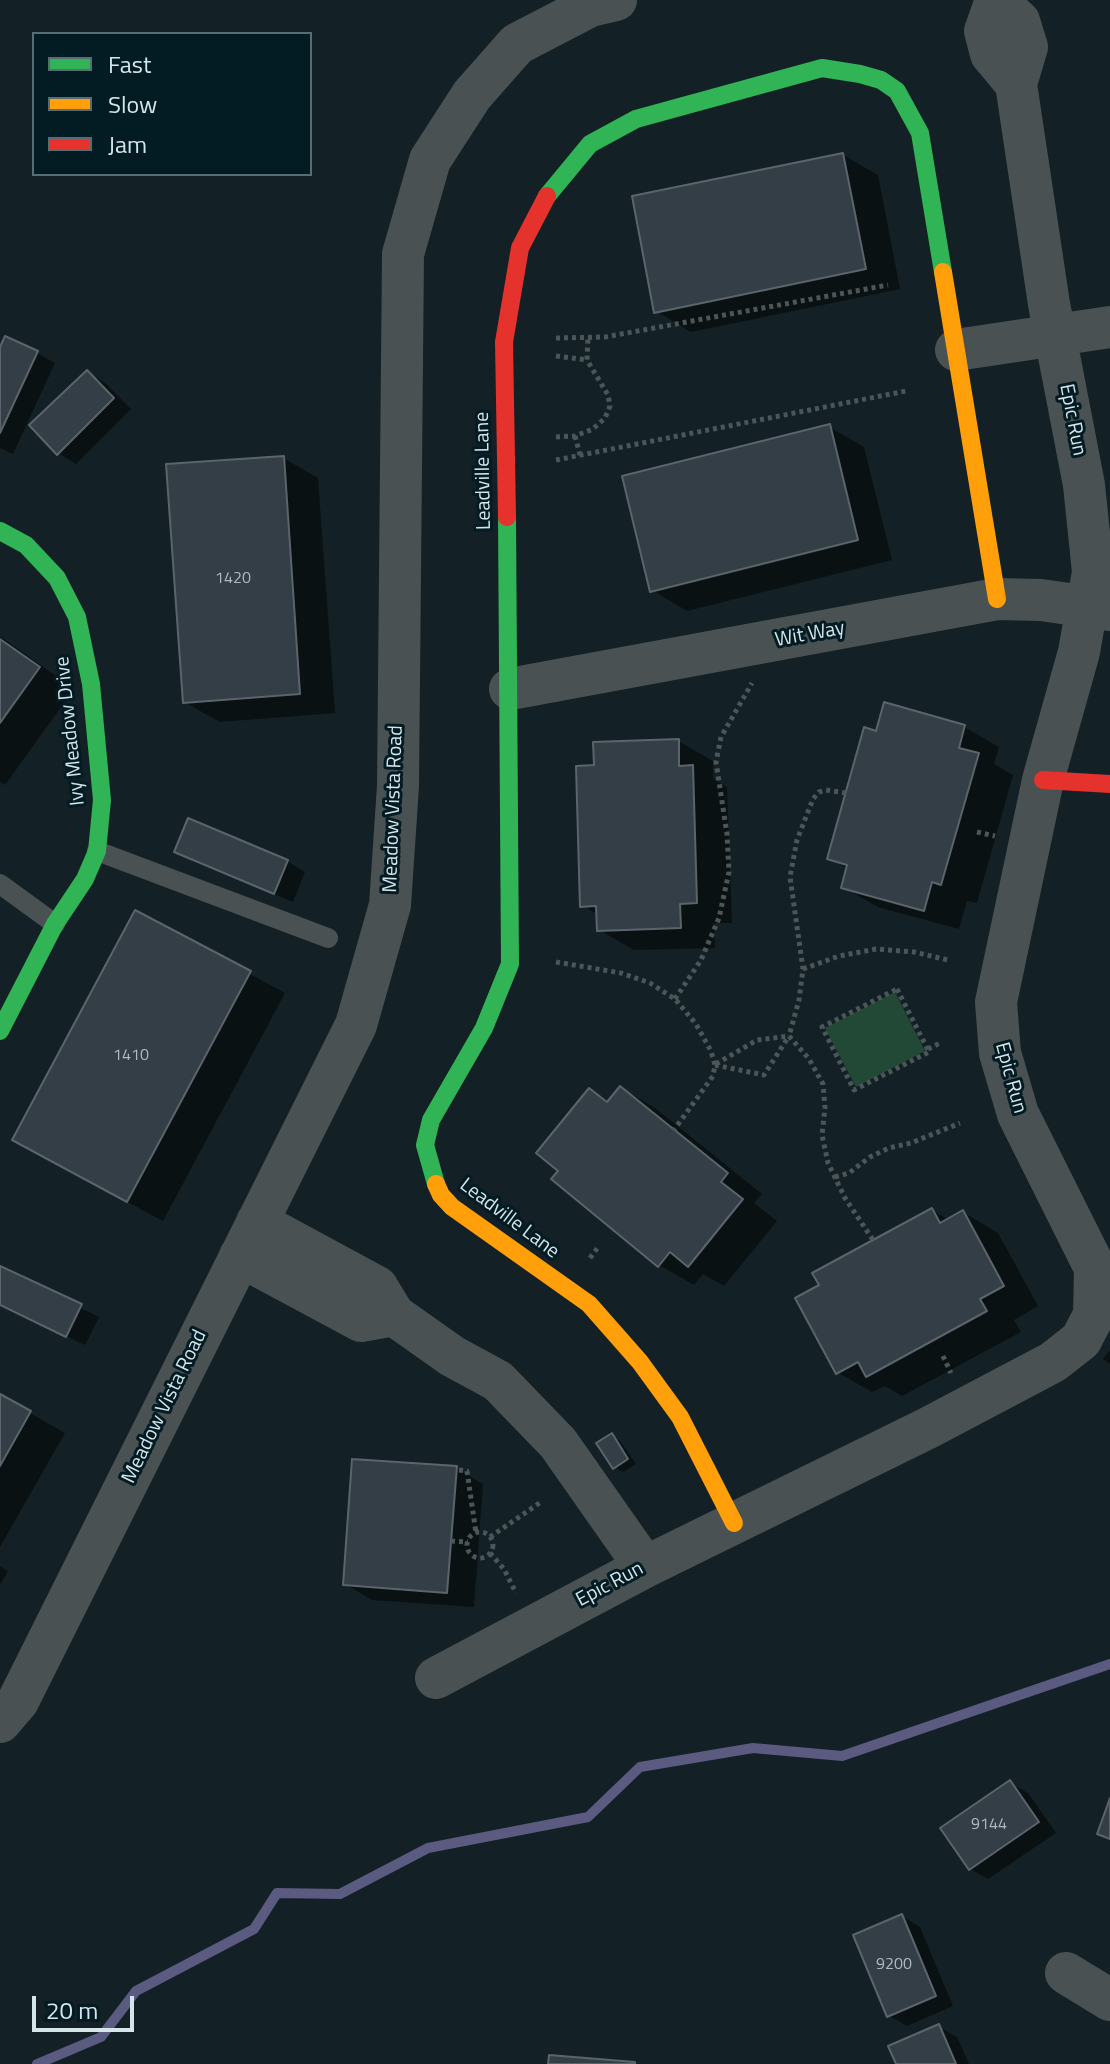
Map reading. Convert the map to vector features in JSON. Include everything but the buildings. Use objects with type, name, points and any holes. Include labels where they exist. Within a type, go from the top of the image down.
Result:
[{"type":"street","name":"Meadow Vista Road","points":[[0,1722],[18,1701],[356,1025],[390,905],[398,786],[403,254],[430,160],[472,95],[517,44],[590,6],[616,0]]},
{"type":"street","name":"Epic Run","points":[[436,1678],[645,1567],[928,1428],[1053,1362],[1081,1340],[1094,1315],[1095,1268],[1018,1114],[1000,1053],[996,1002],[1043,780],[1079,652],[1099,608],[1084,485],[1055,335],[1016,84],[1027,47],[1019,21],[996,0]]},
{"type":"street","name":"Leadville Lane","points":[[734,1523],[680,1417],[640,1362],[589,1304],[452,1207],[441,1195],[427,1160],[425,1145],[431,1120],[484,1028],[510,964],[510,689],[504,342],[520,248],[550,190],[590,144],[636,119],[822,68],[881,80],[897,91],[920,133],[997,599]]},
{"type":"street","points":[[956,350],[1110,327]]},
{"type":"street","name":"Ivy Meadow Drive","points":[[0,531],[26,545],[57,578],[77,617],[91,684],[102,800],[97,851],[85,879],[55,924],[0,1031]]},
{"type":"street","name":"Wit Way","points":[[510,689],[997,599],[1041,600],[1099,608]]},
{"type":"street","points":[[1043,780],[1110,784]]},
{"type":"street","points":[[248,1239],[342,1290],[361,1321],[394,1315],[452,1356],[498,1381],[558,1443],[645,1567]]},
{"type":"street","points":[[1066,1973],[1110,2000]]},
{"type":"lane","points":[[97,851],[328,938]]},
{"type":"lane","points":[[0,884],[55,924]]},
{"type":"path","points":[[556,338],[605,337],[888,285]]},
{"type":"path","points":[[556,437],[575,436],[593,429],[605,418],[610,406],[608,395],[587,360],[588,337]]},
{"type":"path","points":[[556,356],[587,360]]},
{"type":"path","points":[[556,460],[906,391]]},
{"type":"path","points":[[575,436],[580,455]]},
{"type":"path","points":[[675,999],[701,960],[719,918],[729,872],[727,834],[716,762],[721,737],[753,682]]},
{"type":"path","points":[[715,1065],[764,1075],[789,1036],[799,1000],[803,969],[790,877],[797,840],[813,799],[819,792],[846,793]]},
{"type":"path","points":[[803,969],[839,956],[876,949],[914,952],[948,960]]},
{"type":"path","points":[[556,962],[621,973],[650,983],[675,999],[696,1024],[715,1065],[709,1085],[674,1130]]},
{"type":"path","points":[[928,1049],[897,989],[822,1027],[854,1090],[929,1052],[928,1049],[942,1042]]},
{"type":"path","points":[[715,1065],[757,1040],[789,1036]]},
{"type":"path","points":[[789,1036],[809,1059],[823,1084],[825,1108],[822,1135],[828,1163],[873,1240]]},
{"type":"path","points":[[835,1177],[849,1173],[870,1157],[889,1148],[911,1143],[960,1123]]},
{"type":"path","points":[[459,1470],[467,1471],[476,1533],[468,1542],[474,1556],[482,1558],[490,1553],[493,1546],[490,1537]]},
{"type":"path","points":[[490,1537],[541,1502]]},
{"type":"path","points":[[476,1533],[490,1537]]},
{"type":"path","points":[[451,1541],[468,1542]]},
{"type":"path","points":[[490,1553],[508,1578]]},
{"type":"green space","points":[[895,992],[925,1051],[856,1087],[825,1028]]},
{"type":"waterway","points":[[37,2064],[101,2037],[136,1991],[254,1929],[277,1893],[340,1894],[428,1848],[588,1817],[640,1767],[753,1748],[842,1756],[1110,1664]]},
{"type":"traffic: fast","points":[[547,196],[590,144],[636,119],[822,68],[860,74],[881,80],[897,91],[920,133],[943,272]]},
{"type":"traffic: fast","points":[[436,1184],[425,1145],[431,1120],[484,1028],[510,964],[507,517]]},
{"type":"traffic: fast","points":[[0,531],[26,545],[57,578],[77,617],[91,684],[102,800],[97,851],[85,879],[55,924],[0,1031]]},
{"type":"traffic: slow","points":[[943,272],[997,599]]},
{"type":"traffic: slow","points":[[436,1184],[452,1207],[589,1304],[640,1362],[680,1417],[734,1523]]},
{"type":"traffic: jam","points":[[507,517],[504,342],[520,248],[547,196]]},
{"type":"traffic: jam","points":[[1043,780],[1110,784]]}]
